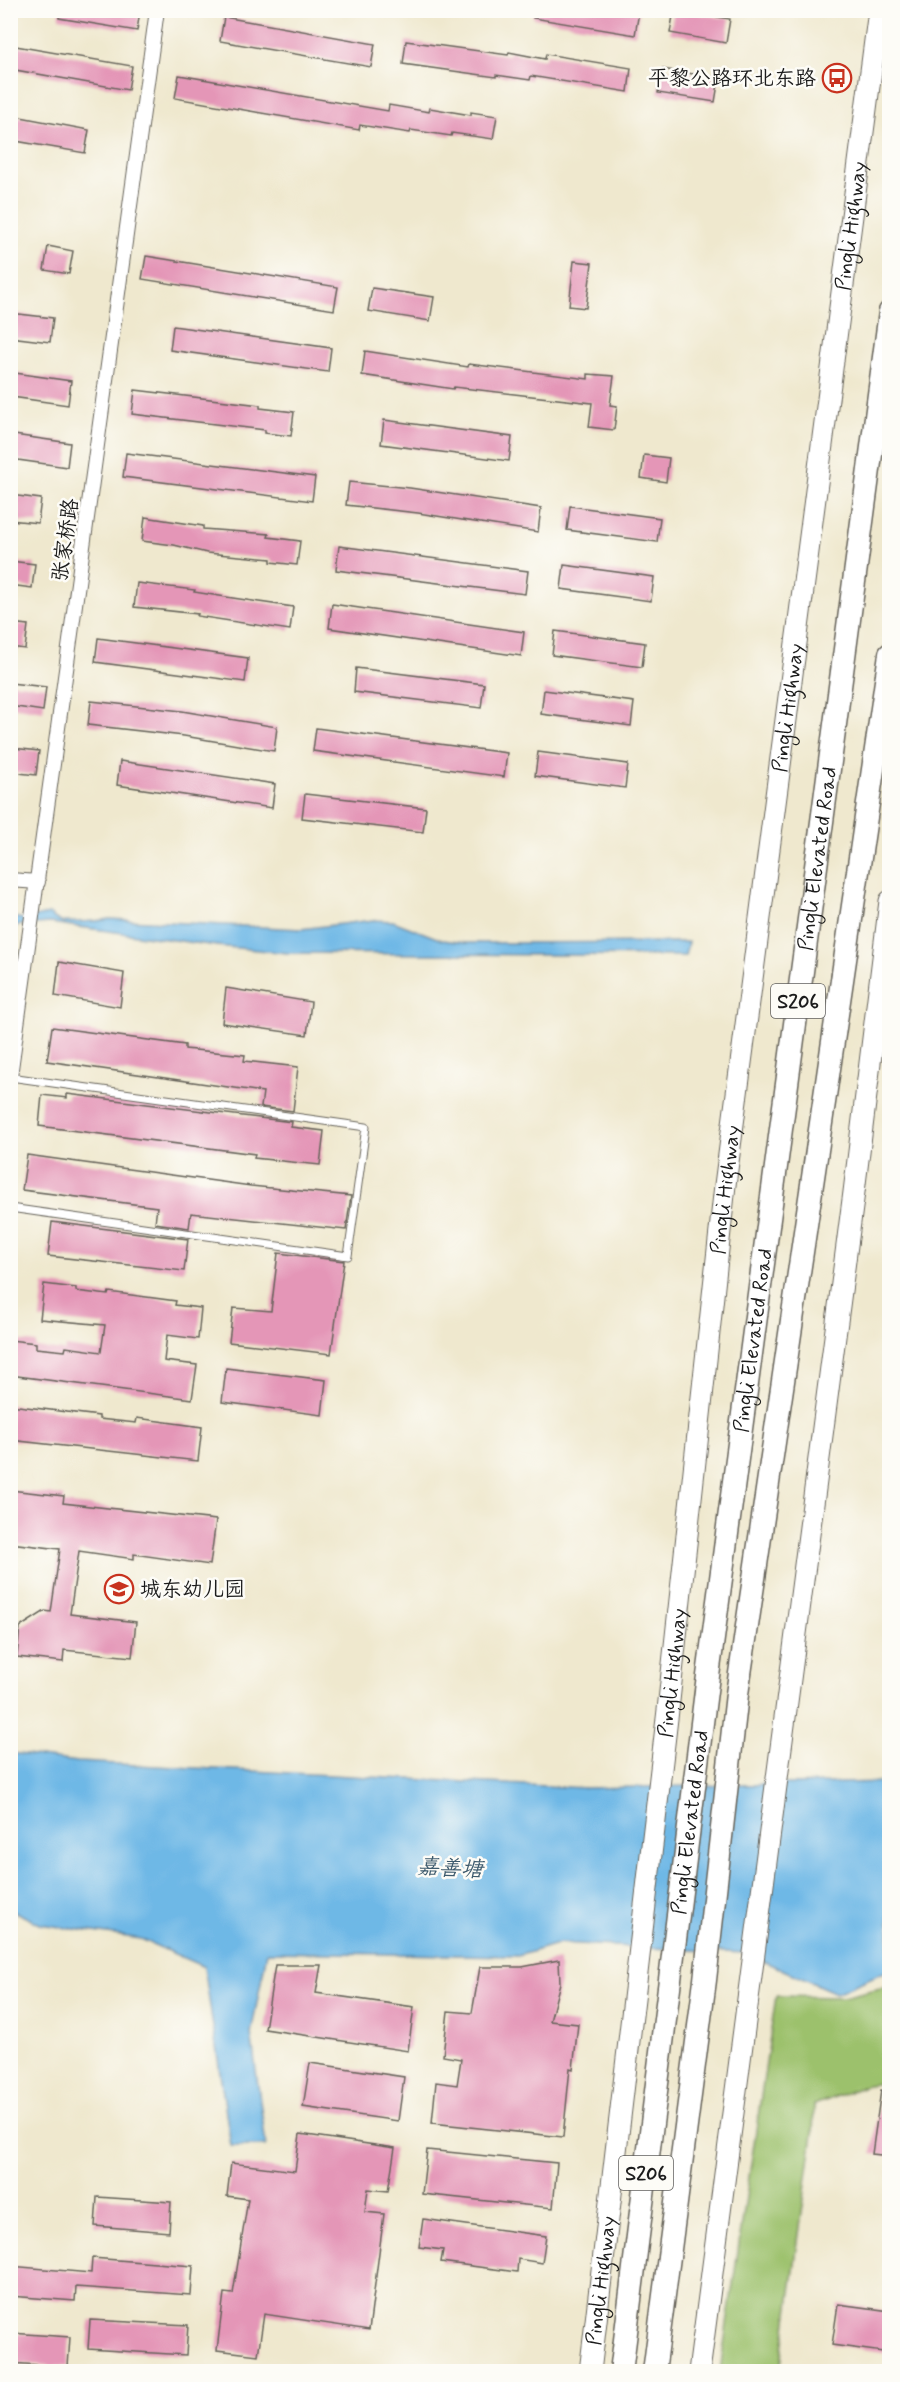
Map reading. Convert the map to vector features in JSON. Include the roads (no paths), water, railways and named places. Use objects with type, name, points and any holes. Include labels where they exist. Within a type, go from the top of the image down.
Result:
[{"type":"highway","name":"Pingli Elevated Road","points":[[621,2372],[708,1679],[890,312]]},
{"type":"highway","name":"Pingli Elevated Road","points":[[654,2372],[705,1980],[737,1694],[890,654]]},
{"type":"main road","name":"Pingli Highway","points":[[590,2372],[668,1710],[725,1185],[879,10]]},
{"type":"main road","points":[[699,2372],[890,901]]},
{"type":"street","name":"张家桥路","points":[[10,1076],[157,10]]},
{"type":"street","points":[[10,880],[38,882]]},
{"type":"lane","points":[[10,1076],[366,1127],[348,1256],[10,1208]]},
{"type":"water","points":[[49,914],[61,922],[109,919],[301,929],[373,920],[393,921],[442,940],[465,943],[688,942],[685,956],[288,953],[217,946],[50,923],[11,926],[10,917],[25,919]]},
{"type":"water","name":"嘉善塘","points":[[11,1753],[78,1762],[586,1788],[889,1782],[889,1970],[836,1993],[744,1953],[560,1943],[518,1956],[267,1952],[251,2033],[266,2146],[231,2146],[204,1967],[141,1939],[40,1924],[11,1910]]},
{"type":"place","name":"平黎公路环北东路","points":[[837,78]]},
{"type":"place","name":"城东幼儿园","points":[[119,1589]]}]
